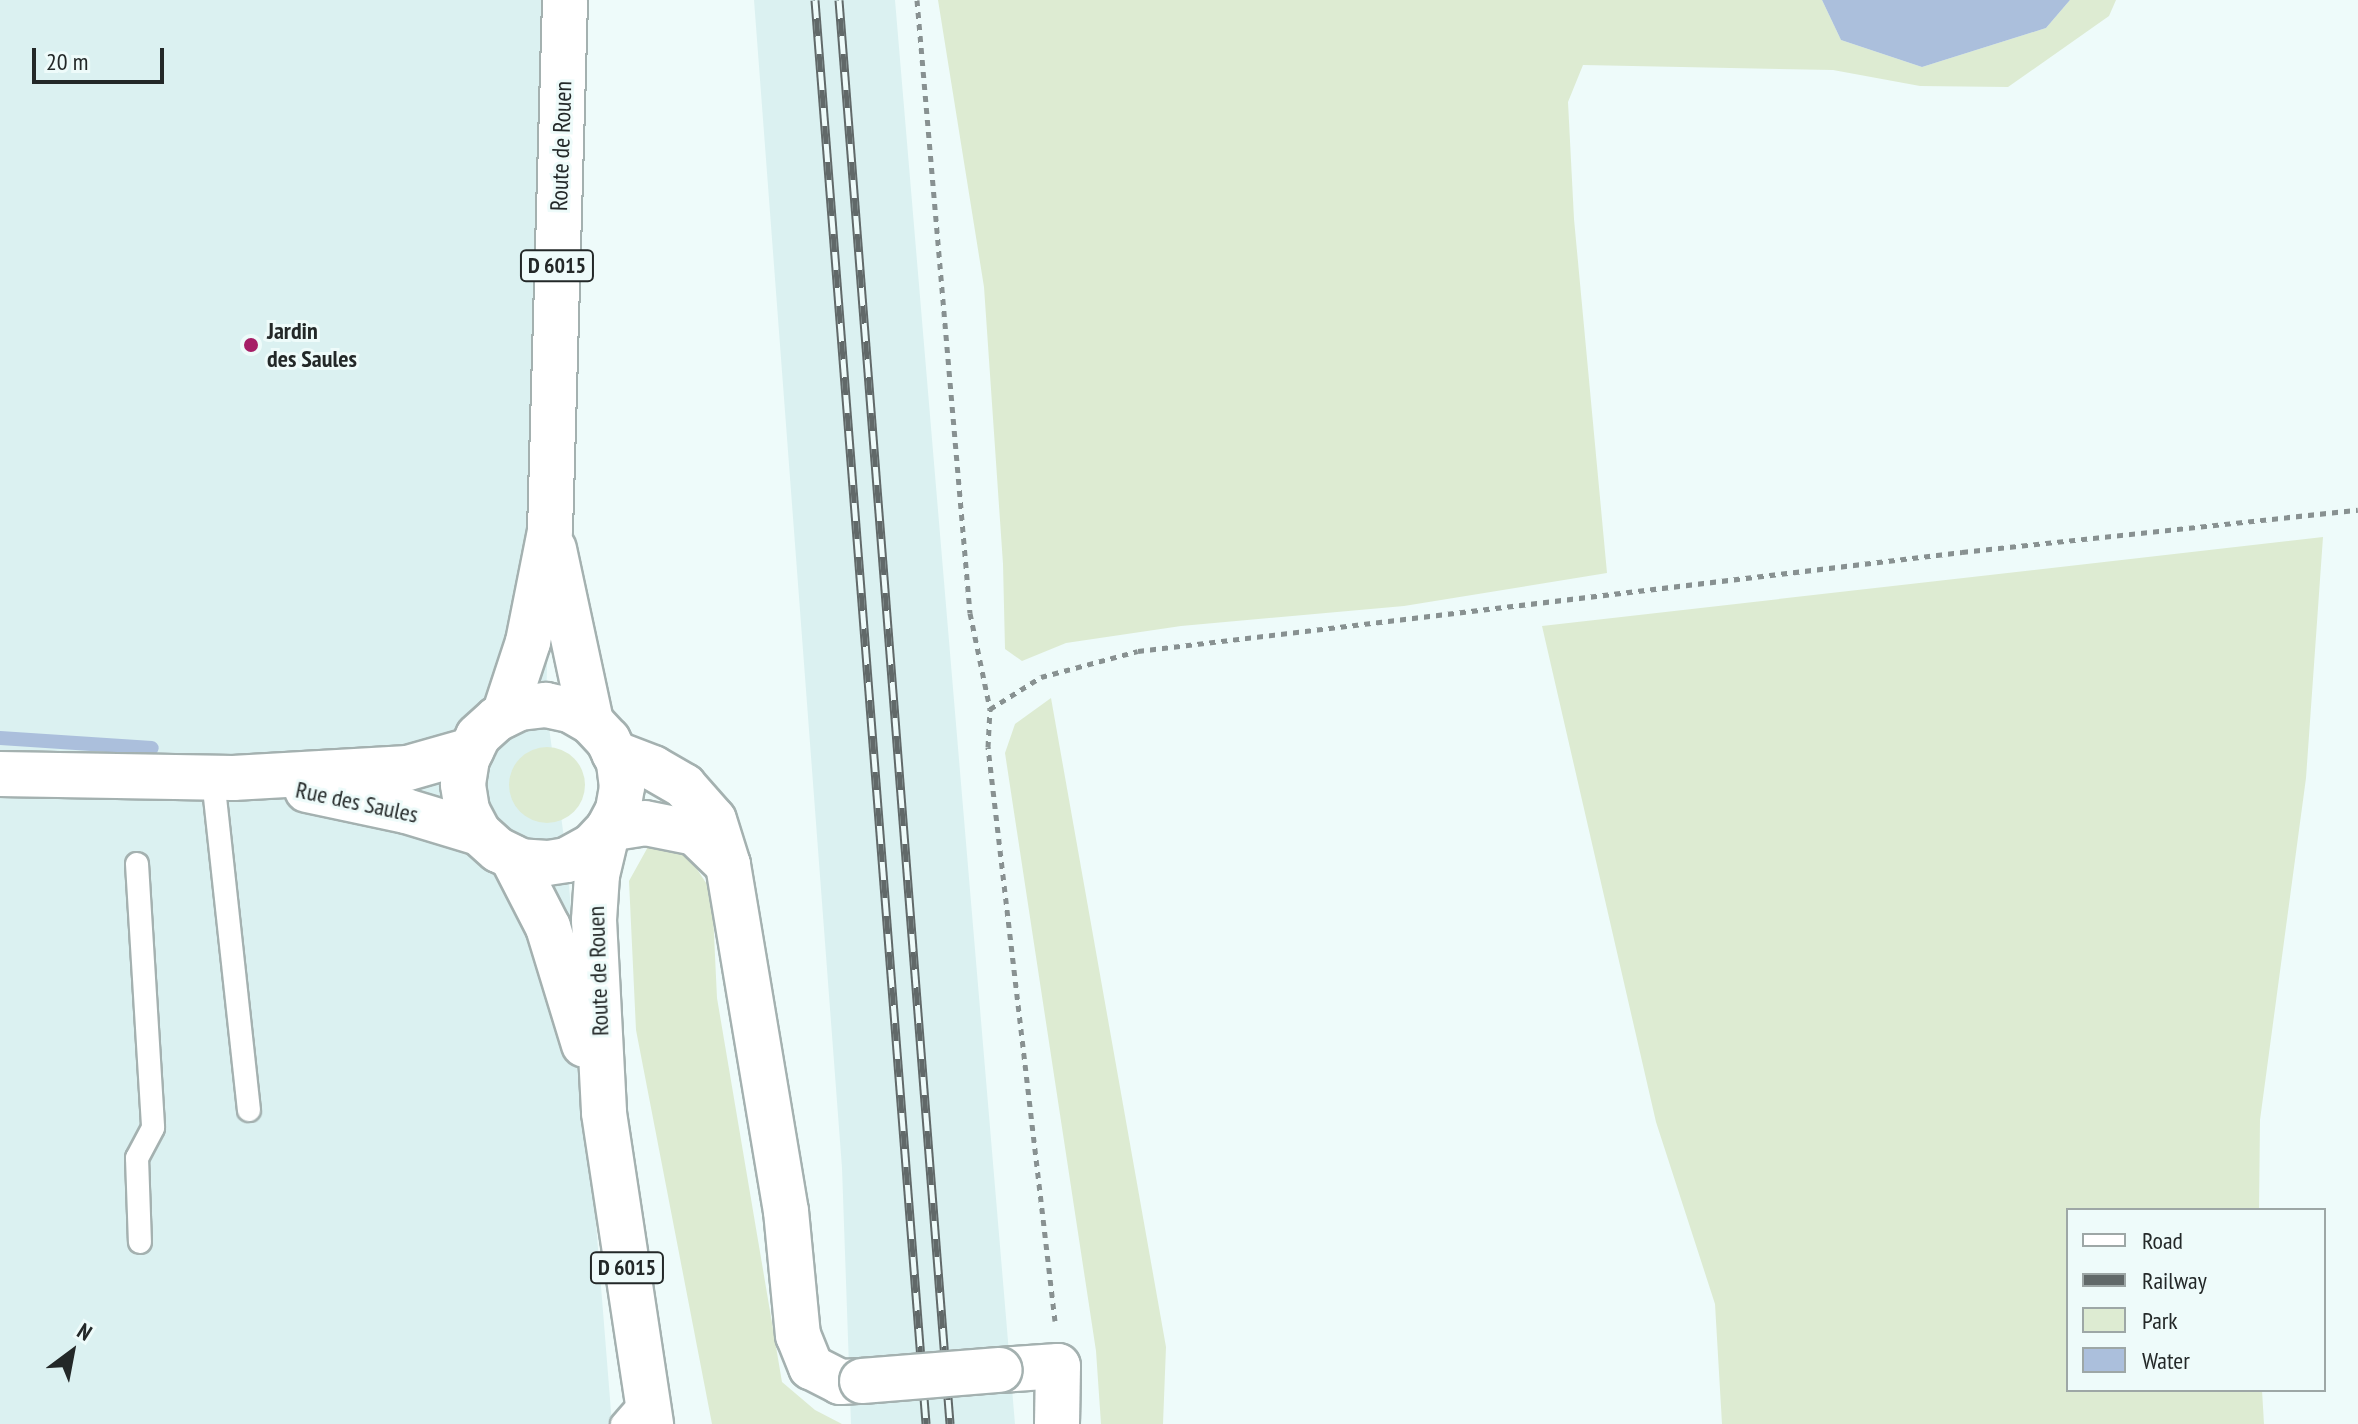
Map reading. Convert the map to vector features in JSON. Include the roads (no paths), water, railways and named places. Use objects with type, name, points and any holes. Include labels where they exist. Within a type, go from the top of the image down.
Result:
[{"type":"main road","name":"Route de Rouen","points":[[504,715],[528,642],[550,531],[565,0]]},
{"type":"main road","name":"Route de Rouen","points":[[550,531],[602,737]]},
{"type":"main road","points":[[602,737],[622,787],[618,810],[608,829],[592,846],[567,860],[547,863],[496,845],[467,810],[463,784],[471,750],[478,736],[504,715],[520,708],[546,705],[570,710],[602,737],[684,786],[714,820],[728,865],[786,1211],[798,1335],[811,1367],[840,1382],[1058,1366],[1057,1424]]},
{"type":"main road","name":"Rue des Saules","points":[[0,774],[223,778],[408,768],[471,750]]},
{"type":"main road","name":"Rue des Saules","points":[[223,778],[352,798],[496,845]]},
{"type":"main road","points":[[608,829],[645,823],[695,833],[728,865]]},
{"type":"main road","name":"Route de Rouen","points":[[608,829],[597,875],[594,920],[604,1113],[640,1414]]},
{"type":"main road","name":"Route de Rouen","points":[[496,845],[548,927],[604,1113]]},
{"type":"lane","points":[[223,778],[249,1110]]},
{"type":"lane","points":[[137,864],[153,1128],[137,1158],[140,1242]]},
{"type":"water","points":[[1822,0],[2070,0],[2046,28],[1922,67],[1841,40]]},
{"type":"waterway","points":[[0,738],[152,748]]},
{"type":"railway","points":[[815,0],[926,1424]]},
{"type":"railway","points":[[839,0],[950,1424]]},
{"type":"place","name":"Jardin des Saules","points":[[251,345]]}]
